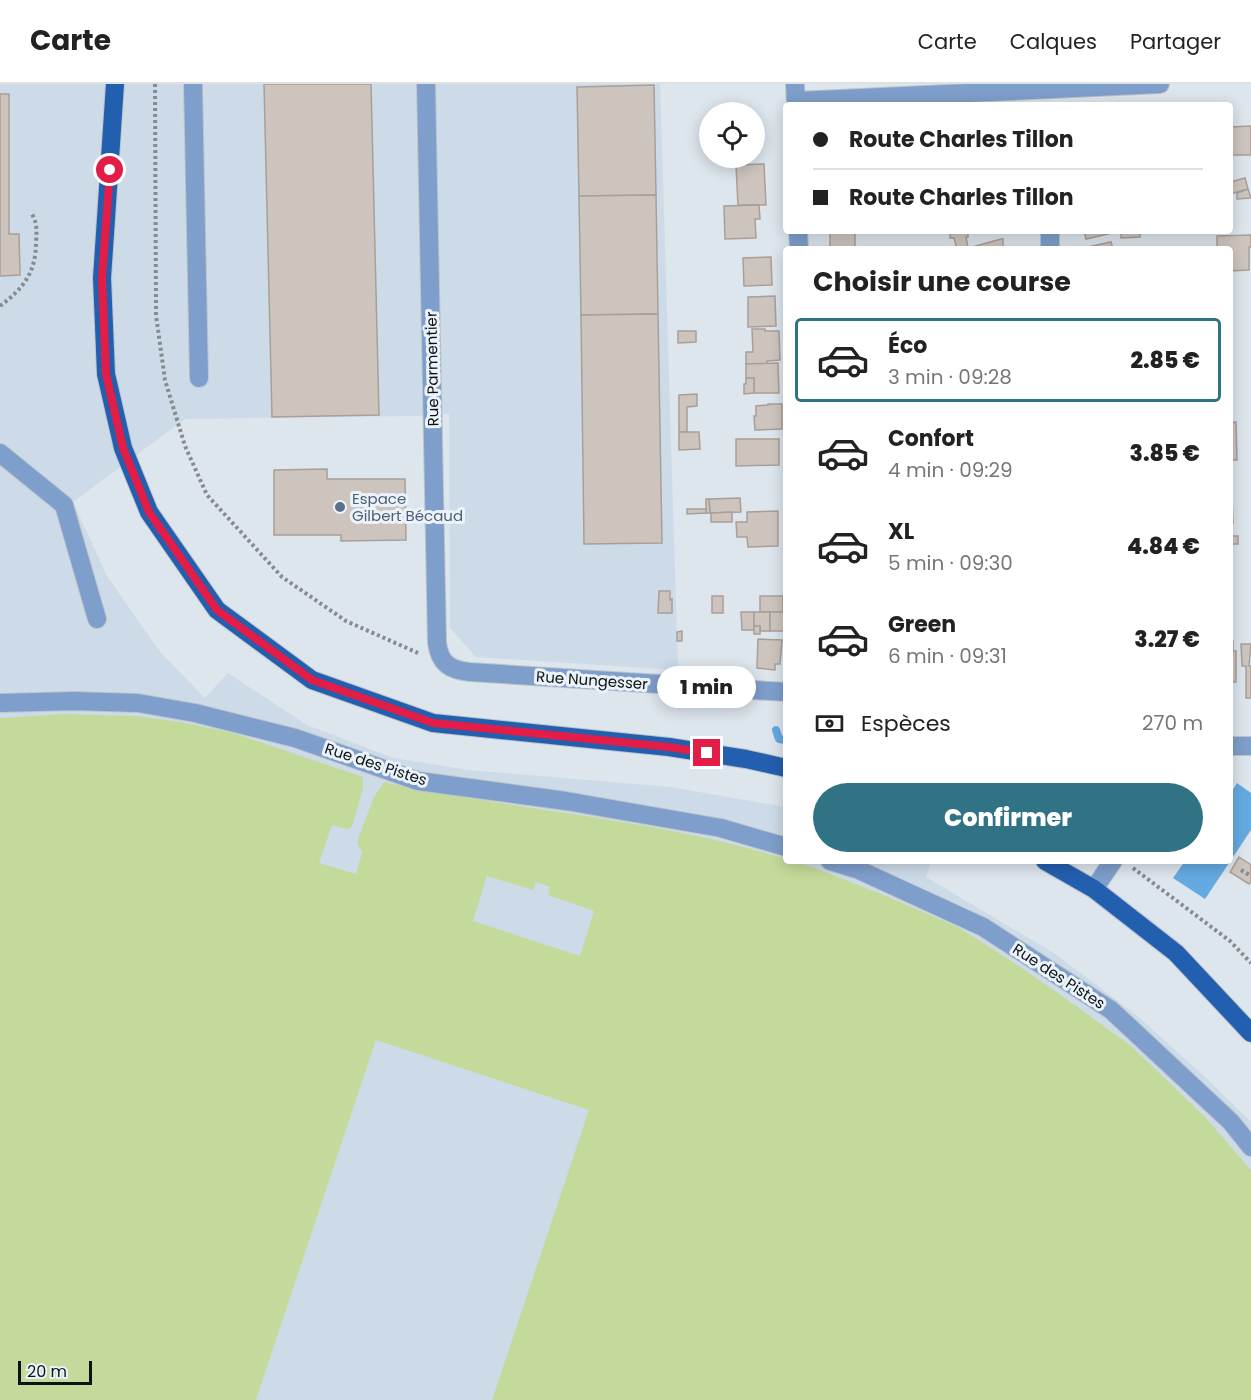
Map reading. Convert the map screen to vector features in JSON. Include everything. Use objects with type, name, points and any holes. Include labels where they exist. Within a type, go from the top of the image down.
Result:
[{"type":"main road","points":[[116,84],[102,278],[106,374],[123,448],[149,512],[217,610],[312,680],[433,723],[669,747],[783,767]]},
{"type":"main road","points":[[1050,864],[1094,889],[1176,953],[1251,1032]]},
{"type":"street","points":[[193,84],[199,378]]},
{"type":"street","name":"Rue Parmentier","points":[[426,84],[439,655]]},
{"type":"street","points":[[796,97],[1047,97],[1161,84]]},
{"type":"street","points":[[0,453],[64,505],[97,620]]},
{"type":"street","name":"Rue Nungesser","points":[[439,655],[451,667],[460,671],[783,692]]},
{"type":"street","name":"Rue des Pistes","points":[[0,703],[74,701],[138,703],[195,712],[295,738],[418,781],[566,801],[722,828],[783,847]]},
{"type":"street","points":[[1233,746],[1251,746]]},
{"type":"street","name":"Rue des Pistes","points":[[840,864],[859,870],[983,927],[1112,1010],[1231,1122],[1251,1147]]},
{"type":"street","points":[[1094,889],[1111,864]]},
{"type":"path","points":[[155,84],[156,315],[165,380],[185,446],[207,495],[282,577],[337,615],[424,656],[439,655]]},
{"type":"path","points":[[0,306],[26,282],[32,270],[36,255],[37,224],[32,214]]},
{"type":"path","points":[[1132,868],[1230,941],[1251,963]]},
{"type":"path","points":[[1241,870],[1251,876]]},
{"type":"shaded area","points":[[0,84],[660,84],[678,670],[476,657],[450,628],[449,414],[185,419],[73,502],[107,576],[160,652],[205,698],[228,673],[307,725],[393,758],[468,770],[670,787],[783,806],[783,864],[930,864],[926,877],[1054,953],[1135,1014],[1251,1122],[1251,1400],[0,1400]]},
{"type":"green space","points":[[65,714],[135,716],[181,722],[233,733],[363,777],[363,788],[352,827],[347,829],[332,825],[319,863],[356,874],[362,852],[358,839],[374,797],[384,782],[687,834],[783,858],[783,864],[802,864],[815,868],[958,927],[1016,964],[1131,1046],[1204,1116],[1251,1170],[1251,1400],[492,1400],[589,1110],[376,1040],[256,1400],[0,1400],[0,718]],"holes":[[[487,876],[533,890],[536,882],[550,887],[548,895],[594,911],[580,956],[473,921]]]},
{"type":"water","points":[[1237,783],[1251,793],[1251,830],[1233,857],[1233,789]]},
{"type":"water","points":[[1183,864],[1228,864],[1205,899],[1173,878]]},
{"type":"building","points":[[264,84],[371,84],[379,415],[272,417]]},
{"type":"building","points":[[654,85],[656,195],[579,196],[577,87]]},
{"type":"building","points":[[0,94],[9,94],[9,234],[19,234],[20,275],[0,276]]},
{"type":"building","points":[[1251,126],[1251,155],[1233,155],[1233,127]]},
{"type":"building","points":[[736,168],[764,168],[766,205],[738,205]]},
{"type":"building","points":[[1245,178],[1248,189],[1233,193],[1233,181]]},
{"type":"building","points":[[1248,189],[1251,198],[1237,199],[1237,193]]},
{"type":"building","points":[[656,195],[658,314],[581,315],[579,196]]},
{"type":"building","points":[[759,205],[760,219],[755,219],[756,238],[725,239],[724,206]]},
{"type":"building","points":[[830,234],[855,234],[855,246],[830,246]]},
{"type":"building","points":[[950,234],[968,234],[966,237],[968,246],[956,246],[954,238],[950,238]]},
{"type":"building","points":[[1085,234],[1108,234],[1086,239]]},
{"type":"building","points":[[1121,234],[1140,234],[1140,237],[1121,238]]},
{"type":"building","points":[[1251,235],[1249,270],[1233,271],[1233,246],[1217,246],[1217,236]]},
{"type":"building","points":[[1001,239],[1003,239],[1003,246],[976,246]]},
{"type":"building","points":[[1111,242],[1112,246],[1093,246]]},
{"type":"building","points":[[771,257],[772,285],[744,286],[743,258]]},
{"type":"building","points":[[775,296],[776,326],[748,327],[748,297]]},
{"type":"building","points":[[658,314],[662,543],[584,544],[581,315]]},
{"type":"building","points":[[752,329],[779,331],[780,360],[767,361],[767,364],[746,364],[746,352],[753,352]]},
{"type":"building","points":[[678,331],[696,331],[696,342],[678,343]]},
{"type":"building","points":[[778,363],[779,393],[754,393],[754,378],[746,378],[746,364]]},
{"type":"building","points":[[746,378],[754,378],[754,393],[744,394]]},
{"type":"building","points":[[697,394],[697,406],[687,407],[687,432],[679,432],[679,395]]},
{"type":"building","points":[[782,404],[782,429],[755,430],[756,406]]},
{"type":"building","points":[[1233,422],[1236,422],[1237,460],[1233,460]]},
{"type":"building","points":[[679,432],[699,432],[700,449],[679,450]]},
{"type":"building","points":[[736,439],[779,439],[779,465],[736,466]]},
{"type":"building","name":"Espace Gilbert Bécaud","points":[[327,469],[327,479],[405,479],[406,540],[341,541],[341,535],[274,535],[274,470]]},
{"type":"building","points":[[740,498],[741,512],[710,513],[709,499]]},
{"type":"building","points":[[706,499],[709,499],[710,513],[706,513]]},
{"type":"building","points":[[687,509],[706,509],[706,513],[687,514]]},
{"type":"building","points":[[778,511],[778,546],[748,547],[747,537],[737,537],[736,522],[747,522],[747,512]]},
{"type":"building","points":[[732,512],[732,522],[711,522],[711,513]]},
{"type":"building","points":[[1233,536],[1238,536],[1238,544],[1233,544]]},
{"type":"building","points":[[659,591],[670,591],[672,613],[658,613]]},
{"type":"building","points":[[712,596],[723,596],[723,613],[712,613]]},
{"type":"building","points":[[760,596],[783,596],[783,612],[760,612]]},
{"type":"building","points":[[741,612],[754,612],[754,630],[742,630]]},
{"type":"building","points":[[754,612],[770,612],[770,631],[760,631],[760,626],[754,626]]},
{"type":"building","points":[[770,612],[783,612],[783,631],[770,631]]},
{"type":"building","points":[[754,626],[760,626],[760,634],[754,634]]},
{"type":"building","points":[[682,631],[682,641],[677,641],[677,632]]},
{"type":"building","points":[[758,639],[782,640],[780,664],[775,664],[775,670],[757,668]]},
{"type":"building","points":[[1241,644],[1251,644],[1249,666],[1251,666],[1251,698],[1246,698],[1246,666],[1242,666]]},
{"type":"building","points":[[1233,651],[1236,651],[1236,682],[1233,682]]},
{"type":"building","points":[[1239,857],[1251,865],[1249,884],[1230,872]]},
{"type":"waterway","points":[[776,730],[779,739],[783,740]]},
{"type":"place","name":"Espace Gilbert Bécaud","points":[[340,507]]},
{"type":"route","points":[[110,170],[102,278],[106,374],[123,448],[149,512],[217,610],[312,680],[433,723],[669,747],[707,753]]}]
